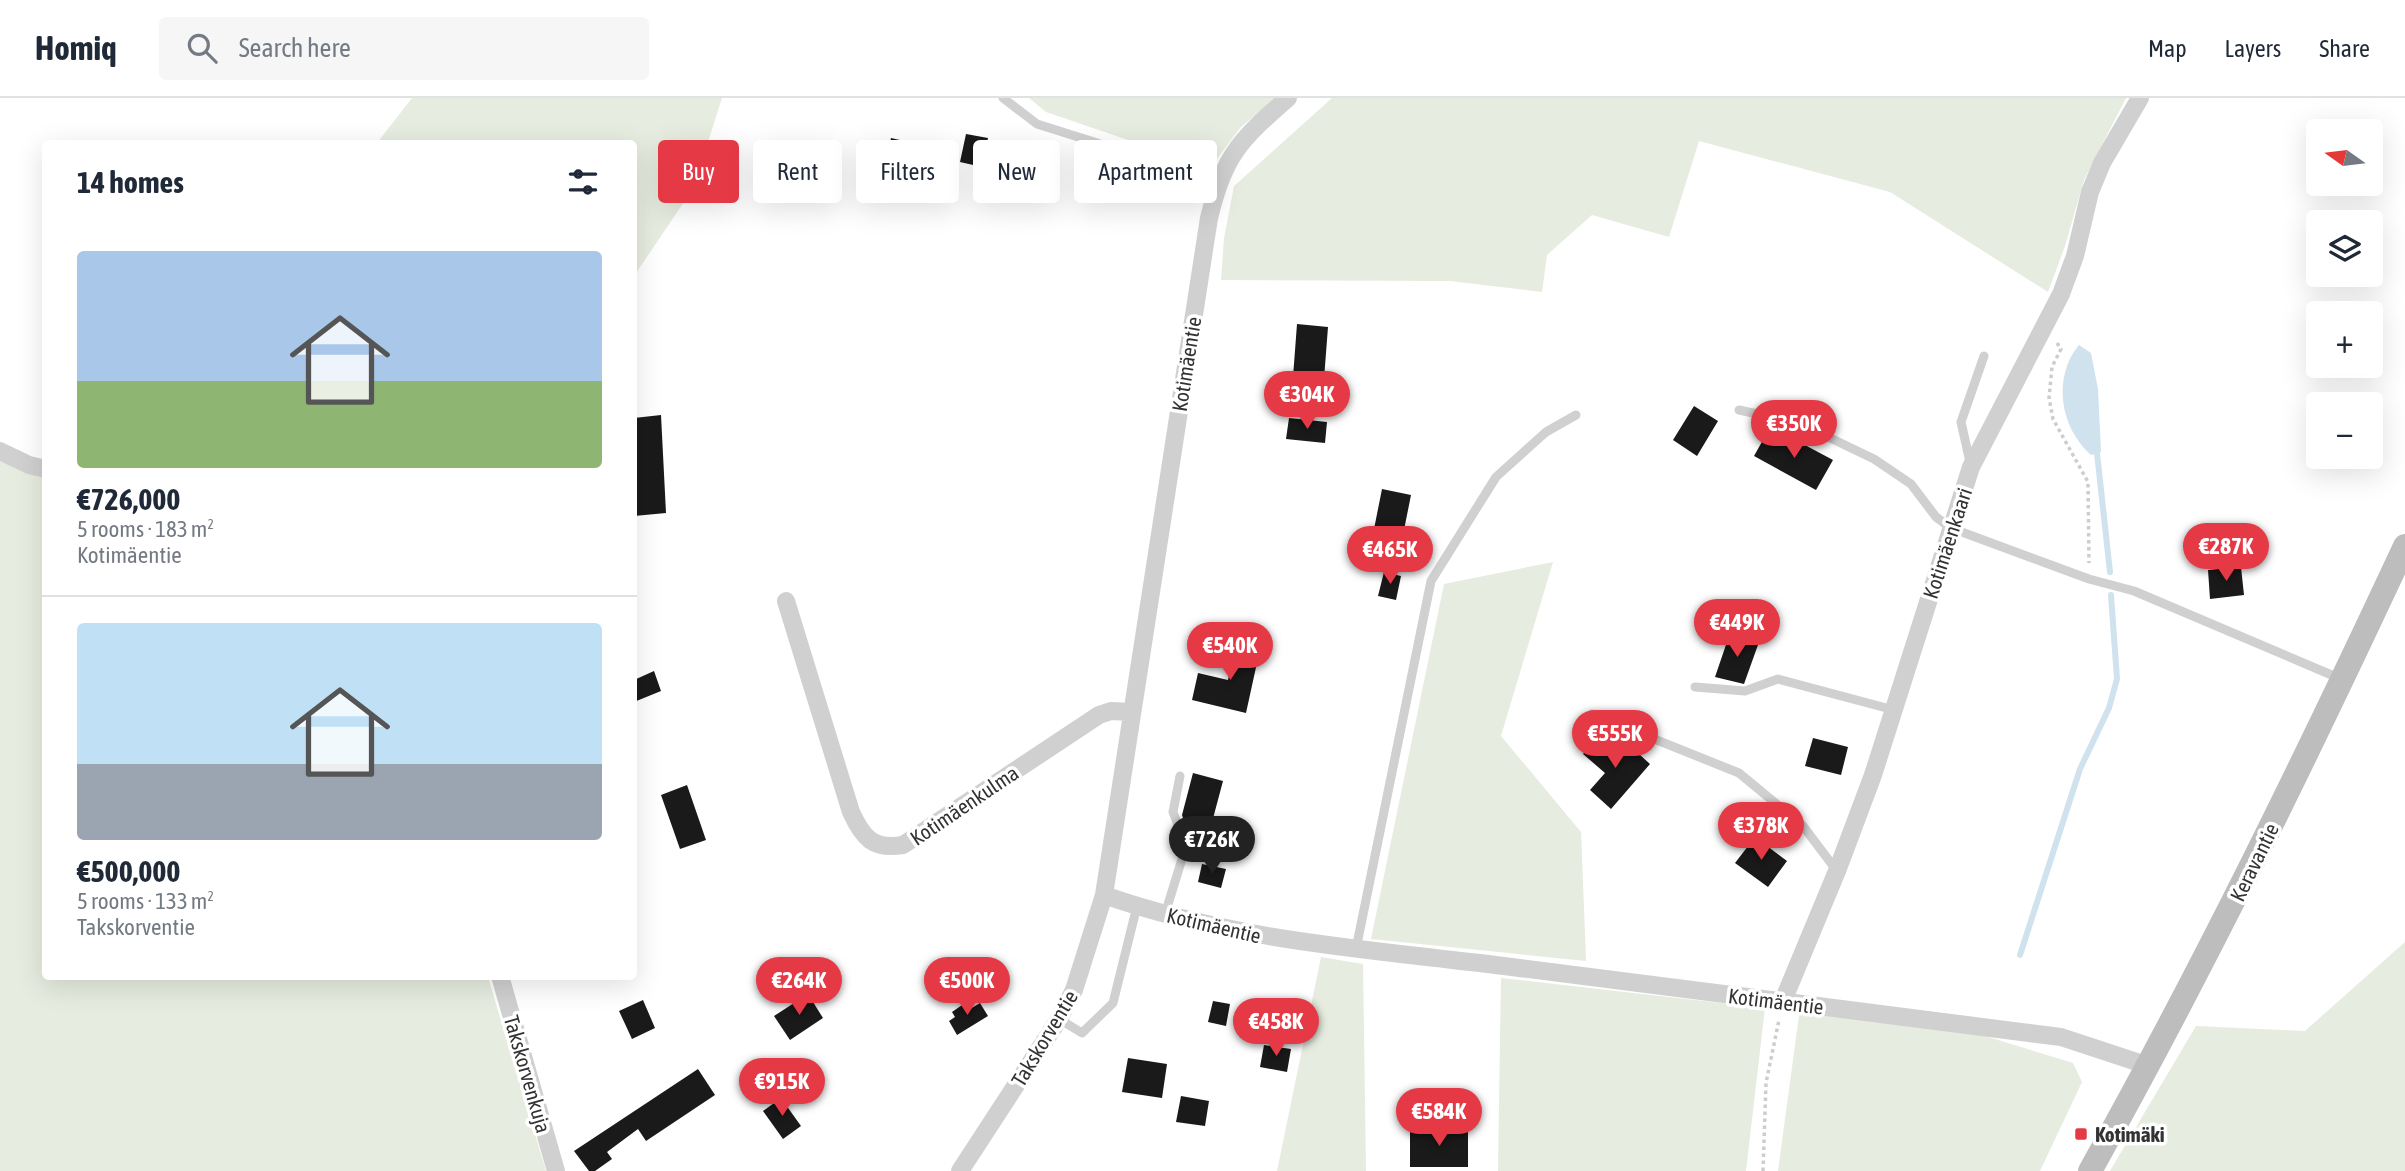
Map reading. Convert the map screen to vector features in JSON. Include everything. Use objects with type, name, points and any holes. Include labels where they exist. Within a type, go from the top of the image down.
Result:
[{"type":"main road","name":"Keravantie","points":[[2090,1171],[2149,1066],[2248,876],[2405,546]]},
{"type":"street","name":"Kotimäentie","points":[[1289,98],[1253,129],[1234,150],[1219,181],[1209,218],[1104,895],[1165,914],[1276,939],[2061,1037],[2149,1066]]},
{"type":"street","name":"Kotimäenkaari","points":[[1783,1001],[1837,871],[1894,710],[1971,467],[2048,320],[2075,256],[2090,192],[2102,163],[2140,98]]},
{"type":"street","points":[[0,451],[29,466],[42,469]]},
{"type":"street","name":"Kotimäenkulma","points":[[786,601],[851,812],[860,832],[873,843],[890,847],[904,845],[1099,715],[1111,711],[1132,712]]},
{"type":"street","name":"Takskorventie","points":[[960,1171],[1059,1019],[1087,957],[1104,895]]},
{"type":"street","name":"Takskorvenkuja","points":[[501,980],[556,1171]]},
{"type":"lane","points":[[1003,98],[1037,124],[1219,181]]},
{"type":"lane","points":[[1971,467],[1961,422],[1984,356]]},
{"type":"lane","points":[[1739,410],[1799,423],[1874,459],[1911,484],[1936,517],[1951,528],[2089,579],[2134,591],[2342,680]]},
{"type":"lane","points":[[1356,949],[1431,581],[1496,477],[1546,432],[1576,415]]},
{"type":"lane","points":[[1695,687],[1745,691],[1778,679],[1894,710]]},
{"type":"lane","points":[[1592,714],[1739,773],[1803,826],[1837,871]]},
{"type":"lane","points":[[1165,914],[1186,846],[1173,811],[1180,776]]},
{"type":"lane","points":[[1059,1019],[1082,1033],[1113,1003],[1137,906]]},
{"type":"path","points":[[2048,320],[2061,349],[2049,377],[2053,419],[2088,482],[2089,579]]},
{"type":"path","points":[[1763,1171],[1766,1083],[1783,1001]]},
{"type":"shaded area","points":[[412,98],[722,98],[709,140],[658,140],[658,203],[683,203],[637,272],[637,140],[379,140]]},
{"type":"shaded area","points":[[1029,98],[1276,98],[1241,127],[1217,159],[1217,140],[1128,140],[1046,112]]},
{"type":"shaded area","points":[[1332,98],[2126,98],[2084,180],[2065,246],[2048,292],[1890,192],[1699,141],[1669,237],[1592,215],[1547,255],[1542,292],[1450,281],[1221,280],[1224,238],[1234,186]]},
{"type":"shaded area","points":[[0,456],[42,474],[42,980],[489,980],[546,1171],[0,1171]]},
{"type":"shaded area","points":[[1553,562],[1501,736],[1581,832],[1586,961],[1371,939],[1444,584]]},
{"type":"shaded area","points":[[2405,942],[2405,1171],[2110,1171],[2196,1026],[2305,1031]]},
{"type":"shaded area","points":[[1321,957],[1363,964],[1366,1171],[1277,1171]]},
{"type":"shaded area","points":[[1501,978],[1765,1008],[1746,1171],[1498,1171]]},
{"type":"shaded area","points":[[1800,1008],[1972,1032],[2073,1063],[2082,1082],[2040,1171],[1778,1171]]},
{"type":"water","points":[[2079,345],[2091,353],[2098,389],[2101,452],[2091,455],[2072,431],[2063,402],[2065,372]]},
{"type":"building","points":[[966,134],[988,138],[973,140],[973,165],[960,162]]},
{"type":"building","points":[[1297,324],[1328,327],[1324,379],[1293,377]]},
{"type":"building","points":[[1694,406],[1718,421],[1697,456],[1673,440]]},
{"type":"building","points":[[661,415],[666,513],[637,516],[637,418]]},
{"type":"building","points":[[1289,418],[1327,422],[1325,443],[1286,439]]},
{"type":"building","points":[[1768,431],[1800,449],[1803,444],[1833,460],[1816,490],[1754,456]]},
{"type":"building","points":[[1382,489],[1411,495],[1403,535],[1374,529]]},
{"type":"building","points":[[2241,567],[2244,595],[2210,599],[2208,570]]},
{"type":"building","points":[[1384,572],[1401,576],[1396,600],[1378,596]]},
{"type":"building","points":[[1730,633],[1759,642],[1744,684],[1715,677]]},
{"type":"building","points":[[1236,643],[1260,649],[1246,713],[1192,700],[1198,673],[1228,680]]},
{"type":"building","points":[[654,671],[661,691],[637,701],[637,679]]},
{"type":"building","points":[[1600,735],[1621,754],[1629,745],[1650,764],[1611,809],[1590,790],[1605,773],[1583,754]]},
{"type":"building","points":[[1813,738],[1848,747],[1841,775],[1805,766]]},
{"type":"building","points":[[1193,773],[1223,781],[1211,826],[1183,818]]},
{"type":"building","points":[[687,785],[706,840],[680,849],[661,795]]},
{"type":"building","points":[[1755,837],[1787,861],[1768,887],[1735,863]]},
{"type":"building","points":[[1202,864],[1226,869],[1221,888],[1198,882]]},
{"type":"building","points":[[808,994],[823,1018],[790,1040],[774,1016]]},
{"type":"building","points":[[643,1000],[655,1028],[632,1039],[619,1011]]},
{"type":"building","points":[[1213,1001],[1230,1004],[1226,1026],[1208,1022]]},
{"type":"building","points":[[965,1003],[970,1009],[980,1003],[988,1016],[957,1035],[949,1021],[955,1017],[952,1012]]},
{"type":"building","points":[[1264,1045],[1291,1049],[1287,1072],[1260,1067]]},
{"type":"building","points":[[1128,1058],[1167,1064],[1162,1098],[1122,1092]]},
{"type":"building","points":[[698,1069],[715,1095],[646,1141],[638,1129],[607,1152],[612,1159],[595,1171],[589,1171],[574,1151]]},
{"type":"building","points":[[1181,1096],[1209,1101],[1205,1126],[1176,1122]]},
{"type":"building","points":[[781,1098],[801,1126],[783,1139],[763,1111]]},
{"type":"building","points":[[1468,1129],[1468,1167],[1410,1167],[1410,1130]]},
{"type":"waterway","points":[[2097,453],[2110,572]]},
{"type":"waterway","points":[[2020,955],[2080,769],[2109,708],[2117,679],[2111,595]]},
{"type":"place","name":"Kotimäki","points":[[2081,1134]]}]
